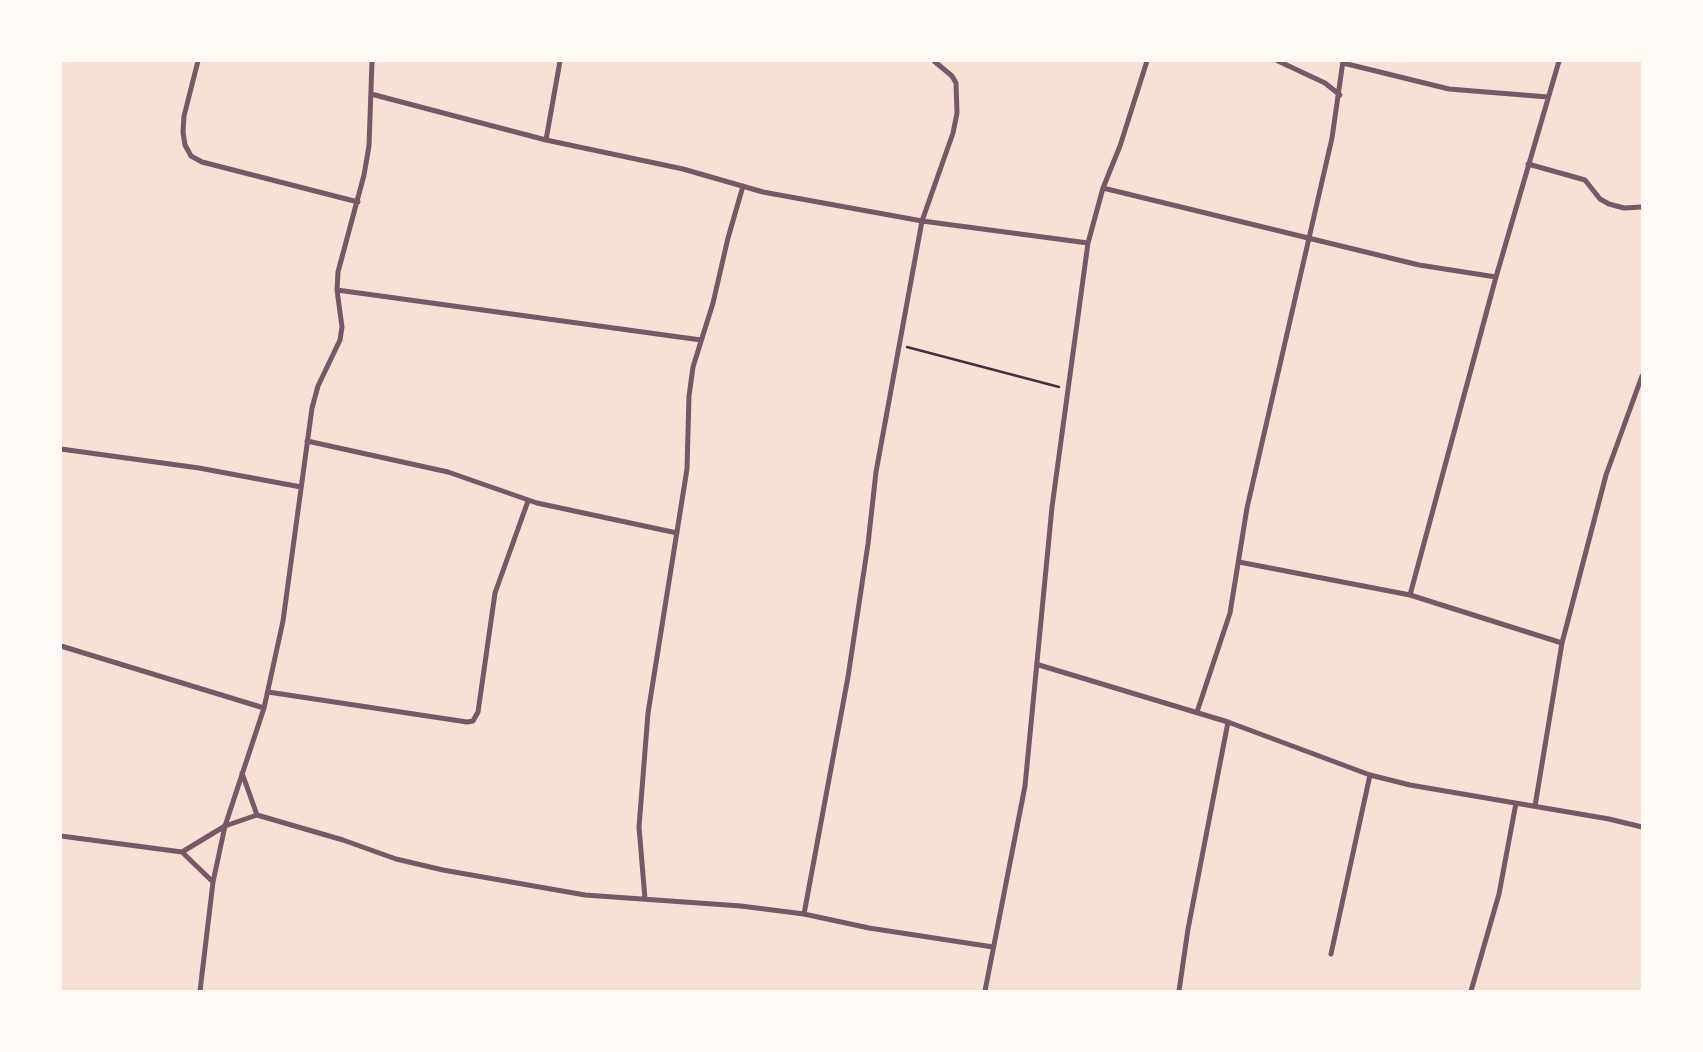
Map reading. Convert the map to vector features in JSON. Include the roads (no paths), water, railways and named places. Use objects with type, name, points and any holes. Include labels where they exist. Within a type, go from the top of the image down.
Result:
[{"type":"street","points":[[198,61],[184,116],[182,132],[185,145],[191,156],[202,162],[358,202]]},
{"type":"street","points":[[200,991],[213,882],[225,826],[264,708],[284,620],[300,487],[318,386],[340,340],[342,327],[337,290],[338,272],[358,202],[369,146],[372,61]]},
{"type":"street","points":[[546,140],[560,61]]},
{"type":"street","points":[[804,914],[848,677],[868,544],[876,472],[898,345],[922,221],[953,132],[957,113],[956,83],[952,76],[934,61]]},
{"type":"street","points":[[985,991],[1025,786],[1039,665],[1044,584],[1067,389],[1088,243],[1103,188],[1120,146],[1147,61]]},
{"type":"street","points":[[1278,61],[1325,84],[1340,95]]},
{"type":"street","points":[[1410,595],[1496,277],[1560,61]]},
{"type":"street","points":[[1197,712],[1230,613],[1247,508],[1327,161],[1340,95],[1343,62],[1449,89],[1548,97]]},
{"type":"street","points":[[371,94],[546,140],[683,169],[743,186],[922,221],[1088,243]]},
{"type":"street","points":[[1528,164],[1585,180],[1600,199],[1609,204],[1624,208],[1642,207]]},
{"type":"street","points":[[645,899],[640,827],[648,713],[688,462],[689,396],[693,367],[714,303],[728,238],[743,186]]},
{"type":"street","points":[[1103,188],[1186,210],[1419,265],[1496,277]]},
{"type":"street","points":[[337,290],[701,340]]},
{"type":"street","points":[[1536,806],[1562,644],[1606,475],[1642,376]]},
{"type":"street","points":[[308,441],[448,472],[528,501],[677,533]]},
{"type":"street","points":[[61,449],[199,468],[300,487]]},
{"type":"street","points":[[268,692],[467,722],[472,721],[478,712],[496,592],[528,501]]},
{"type":"street","points":[[1239,562],[1410,595],[1562,644]]},
{"type":"street","points":[[61,646],[264,708]]},
{"type":"street","points":[[1039,665],[1228,722],[1370,775],[1410,785],[1610,819],[1642,827]]},
{"type":"street","points":[[1179,991],[1192,909],[1228,722]]},
{"type":"street","points":[[242,773],[257,815]]},
{"type":"street","points":[[1331,954],[1370,775]]},
{"type":"street","points":[[1471,991],[1499,894],[1516,803]]},
{"type":"street","points":[[182,852],[225,826],[257,815],[343,840],[396,859],[443,870],[585,895],[741,906],[804,914],[869,928],[993,947]]},
{"type":"street","points":[[61,836],[182,852],[213,882]]}]
